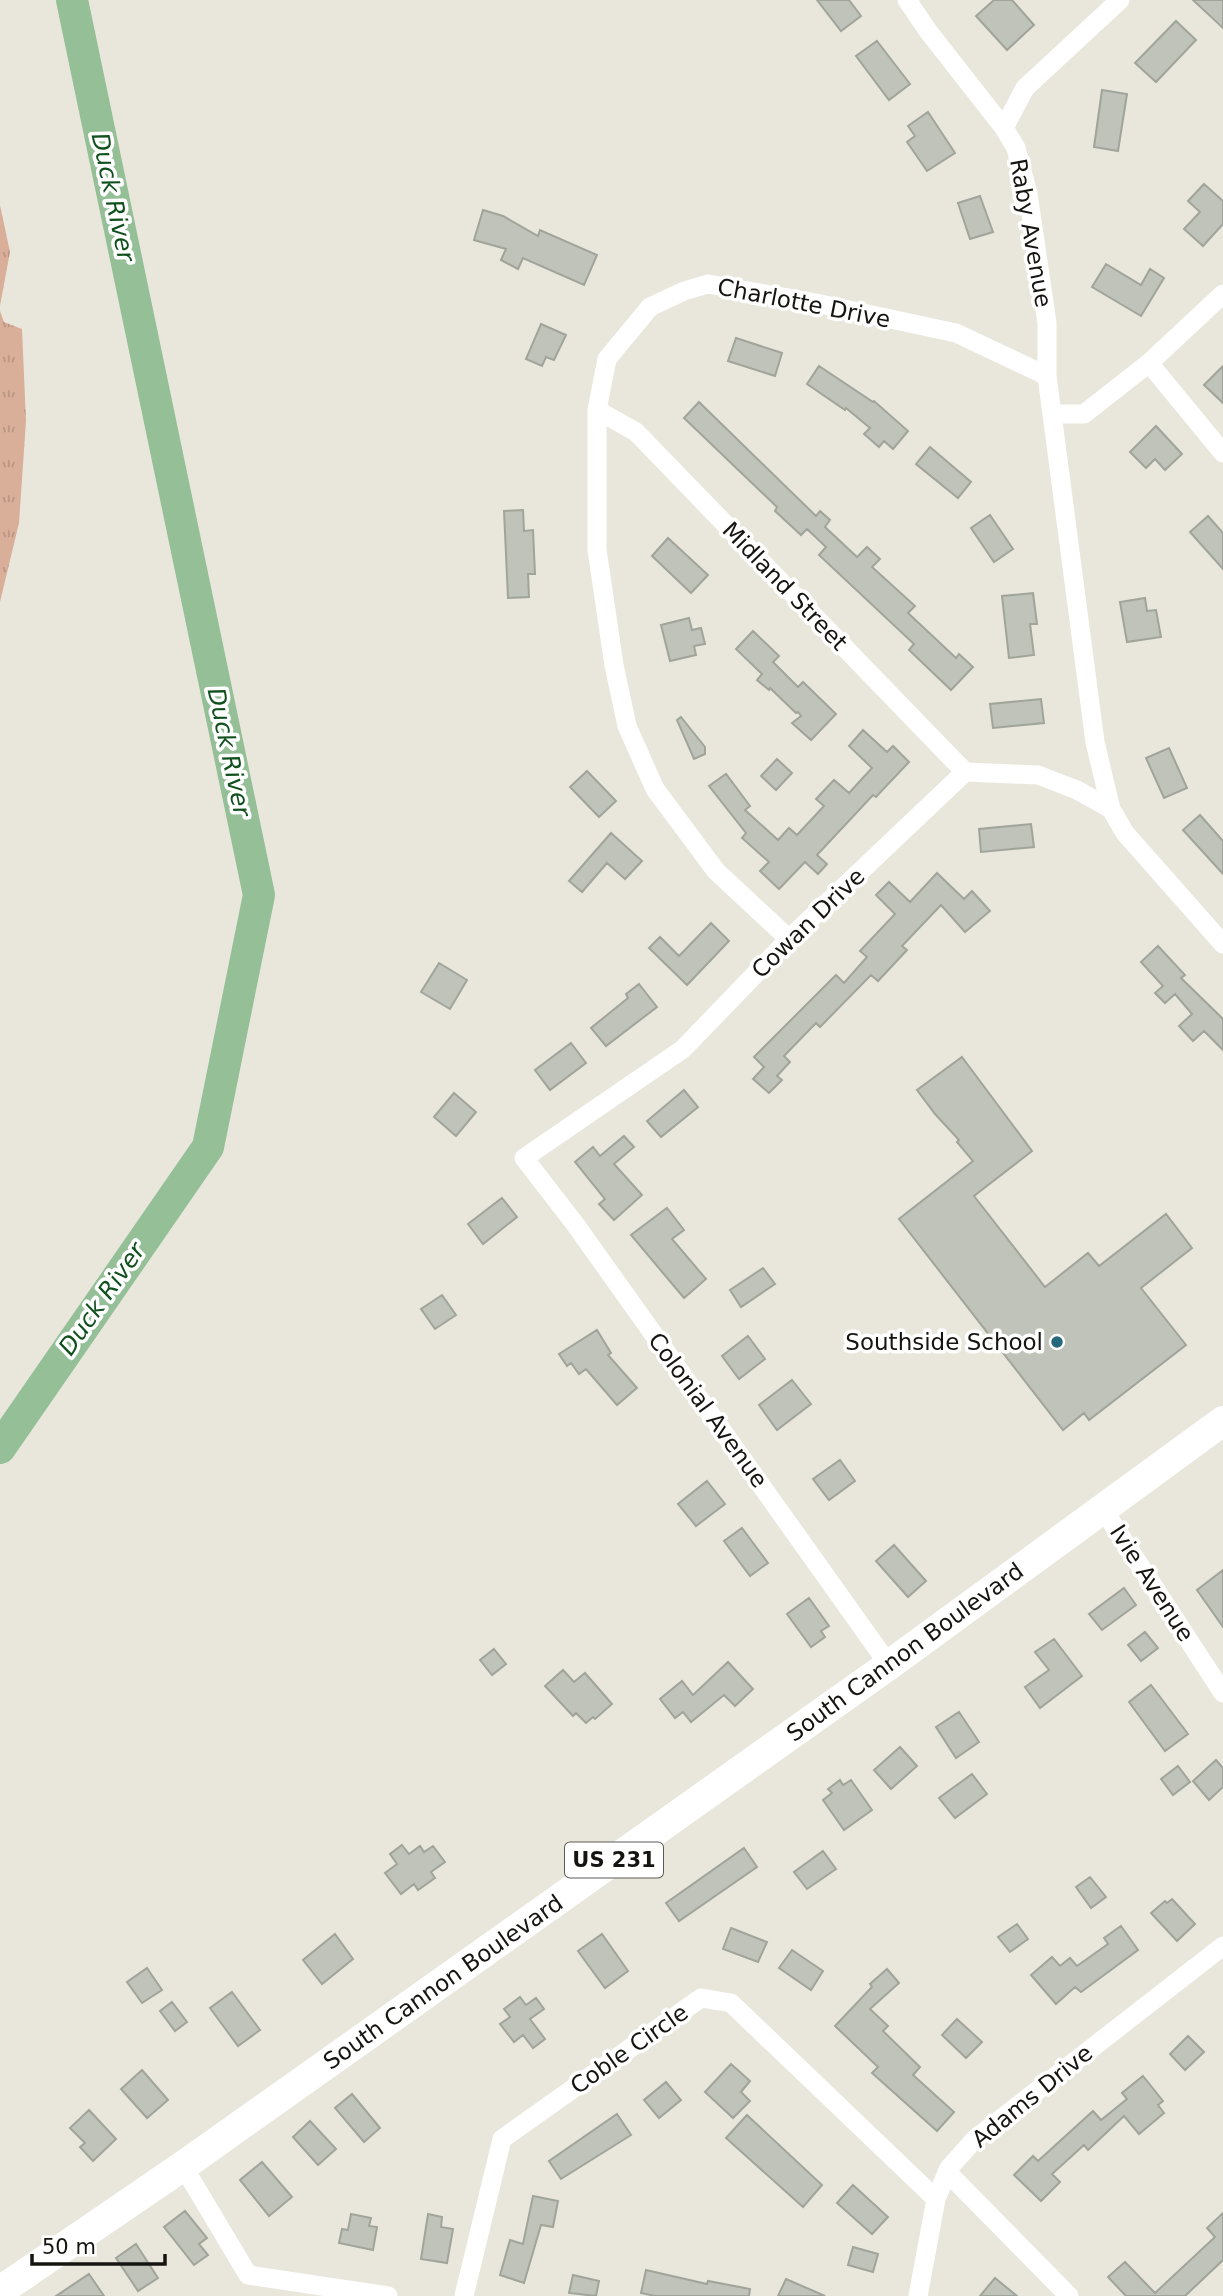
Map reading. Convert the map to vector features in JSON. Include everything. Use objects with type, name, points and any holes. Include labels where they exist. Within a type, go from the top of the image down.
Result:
[{"type":"highway","name":"South Cannon Boulevard","points":[[0,2291],[183,2166],[889,1665],[1223,1421]]},
{"type":"street","name":"Raby Avenue","points":[[907,0],[928,32],[1004,128],[1016,148],[1028,194],[1046,323],[1047,376]]},
{"type":"street","points":[[1004,128],[1025,88],[1120,0]]},
{"type":"street","name":"Charlotte Drive","points":[[789,939],[716,871],[655,789],[627,726],[614,665],[597,550],[597,410],[607,359],[650,307],[684,291],[708,284],[816,303],[956,333],[1047,376]]},
{"type":"street","points":[[1052,414],[1084,414],[1149,363],[1223,294]]},
{"type":"street","points":[[1149,363],[1223,453]]},
{"type":"street","points":[[1047,376],[1095,742],[1111,809],[1125,833],[1223,944]]},
{"type":"street","name":"Midland Street","points":[[597,410],[636,432],[965,772]]},
{"type":"street","points":[[965,772],[1038,775],[1077,790],[1111,809]]},
{"type":"street","name":"Cowan Drive","points":[[524,1158],[683,1049],[789,939],[965,772]]},
{"type":"street","name":"Colonial Avenue","points":[[524,1158],[575,1224],[889,1665]]},
{"type":"street","name":"Ivie Avenue","points":[[1103,1509],[1223,1693]]},
{"type":"street","name":"Adams Drive","points":[[918,2296],[936,2199],[947,2172],[975,2139],[1223,1945]]},
{"type":"street","name":"Coble Circle","points":[[464,2296],[502,2139],[701,1998],[731,2003],[936,2199]]},
{"type":"street","points":[[183,2166],[248,2274],[388,2296]]},
{"type":"street","points":[[947,2172],[1069,2296]]},
{"type":"green space","points":[[0,205],[10,252],[0,306]]},
{"type":"green space","points":[[0,311],[4,322],[22,329],[26,421],[19,523],[0,602]]},
{"type":"building","points":[[817,0],[849,0],[861,16],[841,31]]},
{"type":"building","points":[[994,0],[1012,0],[1034,25],[1007,50],[976,16]]},
{"type":"building","points":[[1193,0],[1223,0],[1223,28]]},
{"type":"building","points":[[1176,21],[1196,40],[1156,82],[1135,63]]},
{"type":"building","points":[[877,41],[910,84],[889,100],[856,56]]},
{"type":"building","points":[[1102,90],[1127,94],[1118,151],[1094,147]]},
{"type":"building","points":[[928,112],[955,153],[927,171],[907,142],[915,136],[908,126]]},
{"type":"building","points":[[1204,184],[1223,201],[1223,224],[1203,246],[1184,229],[1200,212],[1188,201]]},
{"type":"building","points":[[980,196],[993,232],[970,239],[958,203]]},
{"type":"building","points":[[483,210],[503,216],[538,236],[540,230],[597,255],[584,285],[523,258],[518,269],[501,260],[506,249],[474,240]]},
{"type":"building","points":[[1106,264],[1141,285],[1150,269],[1164,278],[1141,316],[1092,287]]},
{"type":"building","points":[[541,324],[566,335],[554,360],[546,357],[542,366],[526,359]]},
{"type":"building","points":[[736,338],[782,353],[775,376],[728,361]]},
{"type":"building","points":[[819,366],[874,401],[908,431],[893,449],[884,441],[879,447],[864,434],[870,428],[846,408],[845,410],[807,384]]},
{"type":"building","points":[[1223,366],[1223,403],[1204,385]]},
{"type":"building","points":[[699,402],[816,516],[820,511],[830,520],[825,527],[857,557],[867,547],[880,559],[872,567],[915,606],[908,613],[956,658],[959,654],[973,667],[951,690],[909,650],[914,644],[819,555],[826,547],[807,529],[801,535],[775,511],[777,507],[684,418]]},
{"type":"building","points":[[1156,426],[1182,454],[1165,470],[1155,459],[1146,468],[1130,452]]},
{"type":"building","points":[[930,447],[971,482],[958,498],[916,464]]},
{"type":"building","points":[[523,510],[524,531],[533,530],[535,574],[528,574],[529,597],[508,598],[504,511]]},
{"type":"building","points":[[990,515],[1013,549],[994,562],[971,528]]},
{"type":"building","points":[[1208,516],[1223,533],[1223,569],[1190,532]]},
{"type":"building","points":[[668,538],[708,575],[691,593],[652,556]]},
{"type":"building","points":[[1033,593],[1037,624],[1030,624],[1034,655],[1009,658],[1002,596]]},
{"type":"building","points":[[1145,598],[1147,611],[1156,610],[1161,637],[1127,642],[1120,602]]},
{"type":"building","points":[[689,618],[692,630],[701,628],[705,644],[694,646],[696,655],[670,661],[661,625]]},
{"type":"building","points":[[753,631],[779,656],[773,662],[798,687],[803,682],[836,714],[811,740],[792,723],[801,716],[798,712],[757,680],[762,674],[736,649]]},
{"type":"building","points":[[1041,699],[1044,723],[993,728],[990,704]]},
{"type":"building","points":[[681,717],[705,747],[705,754],[694,759],[677,720]]},
{"type":"building","points":[[863,730],[887,752],[893,746],[909,762],[876,797],[873,795],[817,855],[827,864],[818,874],[805,862],[779,889],[760,871],[769,862],[742,838],[746,833],[709,786],[726,774],[750,806],[745,810],[778,840],[789,828],[797,835],[824,806],[816,799],[834,780],[849,793],[872,768],[849,746]]},
{"type":"building","points":[[1169,748],[1187,788],[1164,798],[1146,758]]},
{"type":"building","points":[[777,759],[792,773],[776,790],[761,776]]},
{"type":"building","points":[[587,771],[616,801],[599,817],[570,787]]},
{"type":"building","points":[[1200,815],[1223,841],[1223,874],[1183,830]]},
{"type":"building","points":[[1031,824],[1034,847],[981,852],[979,829]]},
{"type":"building","points":[[611,833],[642,861],[625,879],[607,863],[582,892],[569,881]]},
{"type":"building","points":[[937,873],[964,899],[972,891],[990,911],[965,932],[941,905],[902,946],[907,950],[878,981],[871,975],[820,1027],[816,1023],[784,1056],[790,1062],[777,1076],[782,1080],[769,1093],[753,1079],[764,1067],[754,1057],[836,975],[844,983],[867,957],[860,951],[895,914],[876,895],[889,882],[910,902]]},
{"type":"building","points":[[711,923],[729,941],[687,985],[649,948],[660,937],[679,956]]},
{"type":"building","points":[[1158,946],[1185,975],[1181,978],[1223,1019],[1223,1050],[1204,1031],[1193,1041],[1179,1026],[1192,1014],[1175,994],[1165,1003],[1155,993],[1163,986],[1141,962]]},
{"type":"building","points":[[439,963],[467,980],[450,1009],[421,992]]},
{"type":"building","points":[[639,984],[657,1007],[606,1046],[591,1028],[628,998],[626,994]]},
{"type":"building","points":[[571,1043],[586,1063],[550,1090],[535,1070]]},
{"type":"building","points":[[962,1057],[1032,1151],[974,1196],[1045,1287],[1088,1253],[1099,1266],[1166,1214],[1192,1248],[1141,1288],[1186,1345],[1089,1420],[1084,1413],[1063,1430],[899,1219],[973,1161],[917,1090]]},
{"type":"building","points":[[684,1090],[698,1107],[661,1137],[647,1121]]},
{"type":"building","points":[[454,1093],[476,1112],[456,1136],[434,1117]]},
{"type":"building","points":[[624,1136],[634,1147],[614,1164],[642,1195],[614,1220],[599,1204],[605,1199],[575,1162],[593,1147],[600,1156]]},
{"type":"building","points":[[502,1198],[517,1217],[483,1244],[468,1224]]},
{"type":"building","points":[[667,1208],[684,1230],[672,1239],[706,1279],[684,1298],[631,1235]]},
{"type":"building","points":[[763,1268],[775,1284],[741,1307],[730,1290]]},
{"type":"building","points":[[442,1295],[456,1315],[435,1329],[421,1309]]},
{"type":"building","points":[[597,1330],[611,1353],[608,1355],[637,1388],[617,1405],[586,1369],[579,1374],[571,1363],[567,1366],[559,1354]]},
{"type":"building","points":[[748,1336],[765,1359],[739,1379],[722,1356]]},
{"type":"building","points":[[792,1380],[811,1404],[777,1430],[759,1405]]},
{"type":"building","points":[[840,1460],[855,1481],[829,1500],[813,1479]]},
{"type":"building","points":[[707,1481],[725,1504],[696,1526],[678,1504]]},
{"type":"building","points":[[742,1528],[768,1563],[750,1576],[724,1541]]},
{"type":"building","points":[[894,1545],[926,1581],[908,1597],[876,1561]]},
{"type":"building","points":[[1223,1570],[1223,1627],[1197,1590]]},
{"type":"building","points":[[1124,1588],[1136,1605],[1102,1630],[1089,1614]]},
{"type":"building","points":[[809,1598],[829,1626],[821,1631],[825,1637],[811,1647],[787,1614]]},
{"type":"building","points":[[1145,1632],[1158,1648],[1141,1661],[1128,1645]]},
{"type":"building","points":[[1054,1639],[1082,1676],[1040,1708],[1025,1687],[1049,1670],[1035,1652]]},
{"type":"building","points":[[494,1649],[506,1664],[492,1675],[480,1660]]},
{"type":"building","points":[[728,1662],[753,1689],[735,1706],[724,1695],[691,1722],[683,1712],[675,1718],[660,1699],[682,1681],[693,1695]]},
{"type":"building","points":[[563,1670],[574,1682],[585,1673],[612,1704],[586,1723],[576,1713],[573,1716],[545,1686]]},
{"type":"building","points":[[1151,1685],[1188,1734],[1165,1751],[1129,1702]]},
{"type":"building","points":[[959,1712],[979,1742],[956,1758],[936,1727]]},
{"type":"building","points":[[900,1747],[917,1766],[891,1789],[874,1770]]},
{"type":"building","points":[[1216,1760],[1223,1768],[1223,1787],[1209,1800],[1193,1781]]},
{"type":"building","points":[[1178,1766],[1190,1782],[1173,1795],[1161,1779]]},
{"type":"building","points":[[972,1774],[987,1794],[955,1818],[939,1798]]},
{"type":"building","points":[[840,1780],[843,1785],[851,1780],[872,1810],[844,1830],[823,1800],[832,1793],[828,1789]]},
{"type":"building","points":[[402,1845],[409,1854],[420,1846],[424,1852],[433,1846],[445,1862],[431,1872],[435,1878],[418,1890],[414,1884],[401,1894],[385,1873],[397,1864],[390,1854]]},
{"type":"building","points":[[744,1848],[757,1867],[679,1921],[666,1903]]},
{"type":"building","points":[[823,1851],[836,1869],[807,1889],[794,1872]]},
{"type":"building","points":[[1090,1877],[1106,1897],[1091,1908],[1076,1887]]},
{"type":"building","points":[[1172,1899],[1195,1924],[1177,1941],[1151,1913],[1165,1901],[1167,1903]]},
{"type":"building","points":[[1017,1924],[1028,1939],[1010,1952],[998,1937]]},
{"type":"building","points":[[1121,1926],[1138,1950],[1081,1992],[1075,1987],[1056,2004],[1031,1975],[1052,1957],[1060,1966],[1070,1958],[1077,1966],[1108,1944],[1104,1938]]},
{"type":"building","points":[[731,1928],[767,1942],[758,1962],[723,1949]]},
{"type":"building","points":[[335,1934],[353,1959],[322,1984],[303,1960]]},
{"type":"building","points":[[602,1934],[628,1971],[605,1988],[578,1951]]},
{"type":"building","points":[[792,1950],[823,1971],[811,1990],[779,1968]]},
{"type":"building","points":[[147,1968],[162,1990],[142,2003],[127,1982]]},
{"type":"building","points":[[887,1969],[899,1983],[870,2009],[888,2026],[883,2031],[920,2067],[913,2075],[954,2112],[937,2131],[872,2073],[878,2067],[835,2026],[872,1987],[870,1984]]},
{"type":"building","points":[[232,1992],[260,2030],[238,2046],[210,2008]]},
{"type":"building","points":[[520,1997],[526,2005],[536,1998],[544,2009],[530,2019],[545,2039],[533,2048],[523,2035],[514,2042],[500,2024],[510,2017],[504,2009]]},
{"type":"building","points":[[172,2002],[187,2022],[175,2031],[160,2011]]},
{"type":"building","points":[[957,2019],[982,2042],[966,2058],[942,2035]]},
{"type":"building","points":[[1188,2036],[1204,2052],[1185,2070],[1170,2054]]},
{"type":"building","points":[[731,2064],[750,2081],[741,2092],[750,2101],[733,2118],[705,2092]]},
{"type":"building","points":[[142,2070],[168,2100],[147,2118],[121,2089]]},
{"type":"building","points":[[1143,2076],[1163,2101],[1158,2105],[1164,2113],[1139,2134],[1124,2116],[1088,2150],[1084,2145],[1052,2174],[1060,2182],[1041,2201],[1014,2175],[1033,2156],[1038,2161],[1093,2111],[1101,2120],[1127,2099],[1122,2093]]},
{"type":"building","points":[[666,2082],[681,2100],[659,2118],[644,2100]]},
{"type":"building","points":[[352,2094],[380,2128],[364,2142],[335,2108]]},
{"type":"building","points":[[89,2110],[116,2139],[93,2161],[80,2147],[85,2143],[70,2128]]},
{"type":"building","points":[[617,2114],[631,2135],[561,2179],[549,2161]]},
{"type":"building","points":[[747,2115],[822,2185],[803,2207],[726,2138]]},
{"type":"building","points":[[310,2121],[336,2149],[318,2165],[293,2137]]},
{"type":"building","points":[[262,2162],[292,2197],[269,2216],[240,2180]]},
{"type":"building","points":[[853,2185],[888,2217],[872,2234],[837,2203]]},
{"type":"building","points":[[533,2196],[558,2201],[553,2227],[541,2225],[524,2283],[500,2275],[510,2240],[523,2244]]},
{"type":"building","points":[[185,2211],[207,2238],[199,2244],[208,2255],[194,2265],[164,2227]]},
{"type":"building","points":[[1223,2213],[1223,2260],[1185,2296],[1126,2296],[1108,2277],[1125,2262],[1155,2293],[1215,2237],[1207,2228]]},
{"type":"building","points":[[351,2214],[371,2218],[369,2226],[377,2227],[373,2250],[339,2243],[342,2229],[348,2230]]},
{"type":"building","points":[[428,2214],[442,2217],[441,2227],[453,2229],[447,2263],[421,2259]]},
{"type":"building","points":[[136,2244],[158,2278],[138,2291],[116,2258]]},
{"type":"building","points":[[853,2247],[878,2254],[873,2272],[848,2265]]},
{"type":"building","points":[[646,2270],[707,2284],[708,2281],[750,2289],[749,2296],[655,2296],[641,2293]]},
{"type":"building","points":[[89,2274],[104,2296],[56,2296]]},
{"type":"building","points":[[573,2275],[599,2281],[596,2296],[569,2293]]},
{"type":"building","points":[[995,2278],[1017,2296],[980,2296]]},
{"type":"building","points":[[786,2279],[825,2296],[778,2296]]},
{"type":"waterway","name":"Duck River","points":[[0,1448],[208,1147],[259,895],[72,0]]},
{"type":"place","name":"Southside School","points":[[1057,1342]]}]
